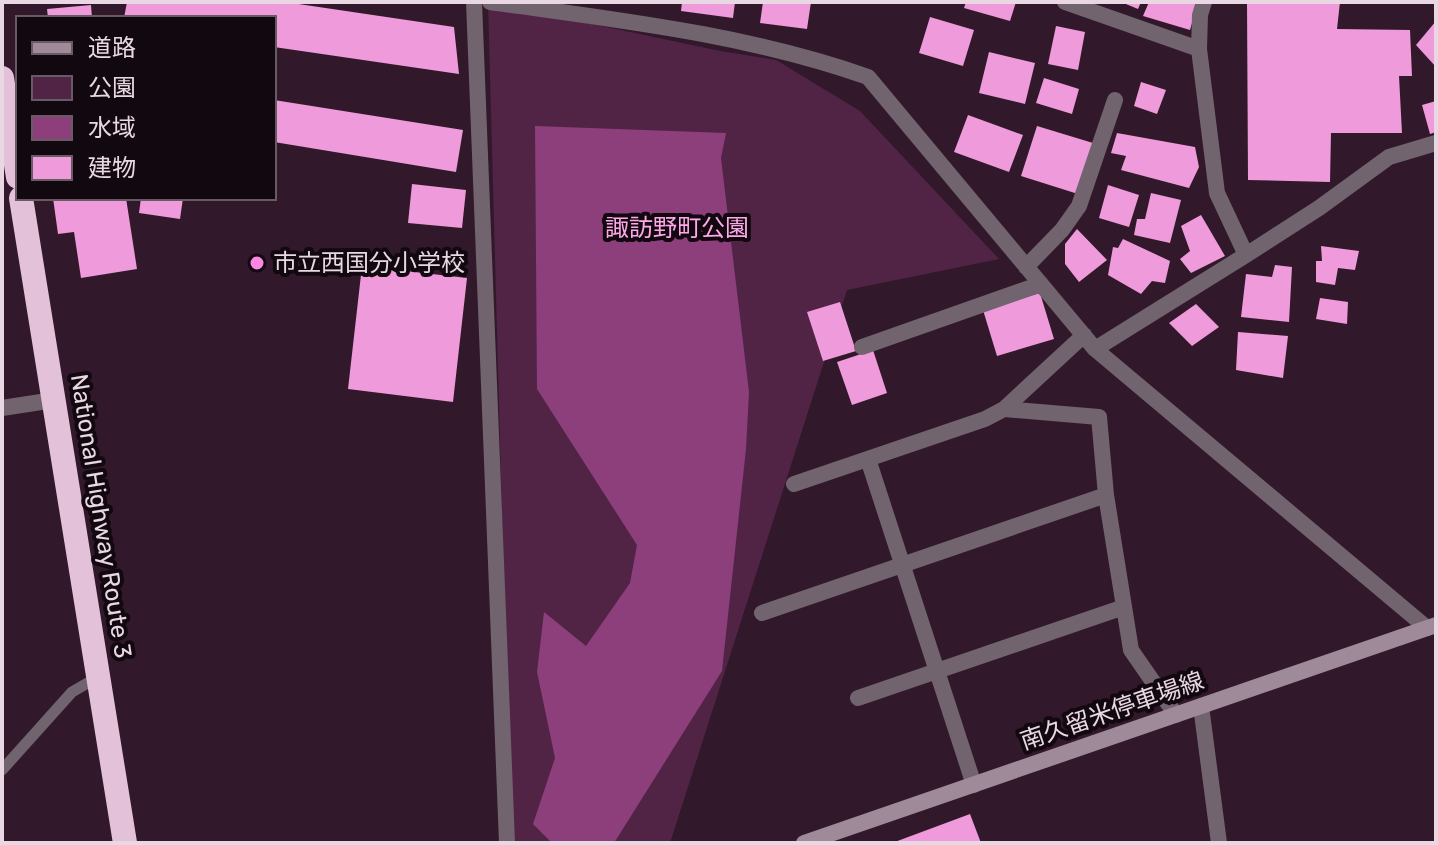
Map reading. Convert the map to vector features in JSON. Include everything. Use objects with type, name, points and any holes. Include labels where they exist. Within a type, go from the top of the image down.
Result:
[{"type":"highway","points":[[2,78],[12,167]]},
{"type":"highway","name":"National Highway Route 3","points":[[21,200],[125,843]]},
{"type":"main road","name":"南久留米停車場線","points":[[804,843],[1431,627]]},
{"type":"street","points":[[474,2],[507,843]]},
{"type":"street","points":[[490,2],[635,22],[731,40],[815,59],[868,77],[1095,349],[1431,627]]},
{"type":"street","points":[[1065,2],[1199,49]]},
{"type":"street","points":[[1204,2],[1199,49],[1217,193],[1246,255]]},
{"type":"street","points":[[1026,267],[1062,230],[1079,206],[1115,100]]},
{"type":"street","points":[[1095,349],[1319,208],[1389,157],[1436,143]]},
{"type":"street","points":[[862,347],[1041,284]]},
{"type":"street","points":[[794,484],[985,419],[1004,409],[1084,335]]},
{"type":"street","points":[[2,408],[54,400]]},
{"type":"street","points":[[1004,409],[1099,417],[1106,495],[1131,650],[1176,715]]},
{"type":"street","points":[[868,459],[974,785]]},
{"type":"street","points":[[762,613],[1106,495]]},
{"type":"street","points":[[858,698],[1124,607]]},
{"type":"street","points":[[1201,706],[1219,843]]},
{"type":"lane","points":[[2,770],[72,692],[98,677]]},
{"type":"green space","name":"諏訪野町公園","points":[[488,2],[776,60],[860,111],[999,259],[847,290],[670,843],[511,843]]},
{"type":"water","points":[[535,126],[726,133],[721,158],[749,392],[746,449],[722,671],[614,843],[552,843],[533,824],[555,758],[537,672],[544,612],[586,646],[630,583],[637,545],[537,389]]},
{"type":"building","points":[[127,2],[285,2],[454,27],[459,74],[276,47],[276,16],[124,16]]},
{"type":"building","points":[[682,2],[735,2],[733,18],[681,11]]},
{"type":"building","points":[[763,2],[811,2],[807,29],[760,23]]},
{"type":"building","points":[[966,2],[1016,2],[1010,21],[964,8]]},
{"type":"building","points":[[1121,2],[1141,2],[1138,9]]},
{"type":"building","points":[[1149,2],[1198,2],[1190,30],[1143,16]]},
{"type":"building","points":[[1340,2],[1337,29],[1410,30],[1412,76],[1399,76],[1402,133],[1331,133],[1330,182],[1248,180],[1247,4]]},
{"type":"building","points":[[91,5],[92,16],[48,16],[47,9]]},
{"type":"building","points":[[930,17],[974,30],[963,66],[919,53]]},
{"type":"building","points":[[1436,21],[1436,67],[1416,45]]},
{"type":"building","points":[[1056,26],[1085,32],[1078,70],[1048,64]]},
{"type":"building","points":[[989,52],[1035,63],[1025,104],[979,93]]},
{"type":"building","points":[[1044,78],[1079,89],[1072,114],[1036,103]]},
{"type":"building","points":[[1141,82],[1166,90],[1157,114],[1134,106]]},
{"type":"building","points":[[276,100],[463,130],[456,172],[276,142]]},
{"type":"building","points":[[1436,101],[1436,132],[1430,134],[1422,105]]},
{"type":"building","points":[[968,115],[1023,135],[1009,172],[954,152]]},
{"type":"building","points":[[1037,126],[1093,143],[1078,194],[1021,176]]},
{"type":"building","points":[[1117,133],[1195,147],[1199,167],[1189,188],[1121,170],[1126,156],[1111,153]]},
{"type":"building","points":[[412,184],[466,190],[462,228],[408,223]]},
{"type":"building","points":[[1108,185],[1139,195],[1129,227],[1099,218]]},
{"type":"building","points":[[1151,193],[1181,200],[1170,243],[1134,235],[1137,219],[1145,219]]},
{"type":"building","points":[[53,200],[126,200],[137,269],[81,278],[74,232],[58,234]]},
{"type":"building","points":[[141,200],[183,200],[180,219],[139,213]]},
{"type":"building","points":[[1201,215],[1225,256],[1191,273],[1180,259],[1190,251],[1181,226]]},
{"type":"building","points":[[1077,229],[1107,260],[1079,282],[1065,264],[1065,244]]},
{"type":"building","points":[[1123,239],[1170,261],[1165,283],[1152,281],[1141,294],[1108,275],[1113,247],[1118,248]]},
{"type":"building","points":[[1321,246],[1359,251],[1355,270],[1338,268],[1335,285],[1316,282],[1316,261],[1322,261]]},
{"type":"building","points":[[1275,265],[1292,267],[1289,322],[1241,317],[1246,274],[1272,277]]},
{"type":"building","points":[[362,266],[467,278],[453,402],[348,389]]},
{"type":"building","points":[[1040,293],[1054,339],[997,356],[983,310]]},
{"type":"building","points":[[1320,298],[1348,302],[1347,324],[1316,319]]},
{"type":"building","points":[[840,302],[856,351],[823,361],[807,312]]},
{"type":"building","points":[[1196,304],[1219,327],[1192,346],[1169,323]]},
{"type":"building","points":[[1238,332],[1288,336],[1283,378],[1236,370]]},
{"type":"building","points":[[873,350],[887,393],[852,405],[837,362]]},
{"type":"building","points":[[970,814],[981,843],[892,843]]},
{"type":"place","name":"市立西国分小学校","points":[[257,263]]}]
